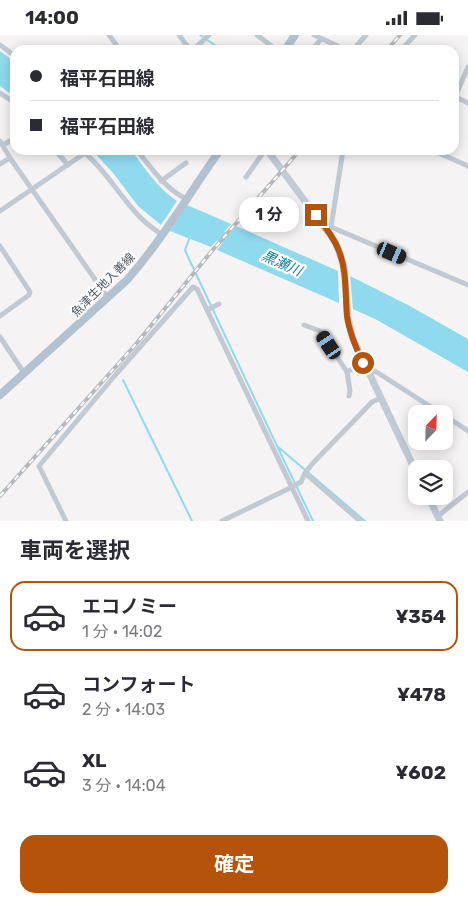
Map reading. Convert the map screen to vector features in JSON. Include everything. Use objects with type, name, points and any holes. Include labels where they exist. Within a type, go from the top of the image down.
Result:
[{"type":"main road","name":"魚津生地入善線","points":[[0,395],[108,298],[142,263],[216,155]]},
{"type":"main road","points":[[270,155],[329,229],[336,243],[344,266],[348,318],[353,339],[410,460]]},
{"type":"main road","points":[[432,505],[439,518]]},
{"type":"street","points":[[180,35],[188,45]]},
{"type":"street","points":[[198,45],[209,35]]},
{"type":"street","points":[[257,35],[270,45]]},
{"type":"street","points":[[314,35],[336,45]]},
{"type":"street","points":[[357,45],[366,35]]},
{"type":"street","points":[[406,45],[415,35]]},
{"type":"street","points":[[459,88],[468,67]]},
{"type":"street","points":[[1,143],[108,298]]},
{"type":"street","points":[[59,155],[68,165]]},
{"type":"street","points":[[0,211],[68,165],[80,155]]},
{"type":"street","points":[[86,155],[108,177],[138,215],[163,233]]},
{"type":"street","points":[[140,155],[161,181],[185,200]]},
{"type":"street","points":[[246,177],[262,155]]},
{"type":"street","points":[[342,155],[329,229],[468,285]]},
{"type":"street","points":[[443,155],[468,166]]},
{"type":"street","points":[[0,165],[10,158]]},
{"type":"street","points":[[161,181],[186,163]]},
{"type":"street","points":[[0,246],[30,292],[29,295],[0,316]]},
{"type":"street","points":[[66,521],[39,466],[117,373],[193,287],[197,289],[308,521]]},
{"type":"street","points":[[207,310],[219,304]]},
{"type":"street","points":[[304,325],[320,331],[347,372],[349,396]]},
{"type":"street","points":[[0,337],[24,373]]},
{"type":"street","points":[[347,372],[363,363]]},
{"type":"street","points":[[368,373],[375,371],[429,405]]},
{"type":"street","points":[[222,521],[301,482],[305,473],[372,402],[381,398]]},
{"type":"street","points":[[453,421],[468,431]]},
{"type":"street","points":[[305,473],[360,521]]},
{"type":"street","points":[[439,518],[468,492]]},
{"type":"water","points":[[0,51],[10,58],[10,93],[0,86]]},
{"type":"water","points":[[97,155],[135,155],[158,184],[177,201],[161,225],[138,206],[114,174]]},
{"type":"water","points":[[187,205],[231,224],[211,247],[170,231]]},
{"type":"water","points":[[236,226],[338,271],[339,303],[217,250]]},
{"type":"water","points":[[350,276],[408,305],[468,339],[468,372],[377,320],[353,309]]},
{"type":"waterway","points":[[200,35],[215,45]]},
{"type":"waterway","name":"黒瀬川","points":[[207,230],[240,245]]},
{"type":"waterway","points":[[190,237],[185,250],[277,446],[365,521]]},
{"type":"waterway","points":[[123,380],[192,521]]},
{"type":"waterway","points":[[278,448],[313,521]]},
{"type":"railway","points":[[391,45],[400,35]]},
{"type":"railway","points":[[0,496],[136,344],[211,252],[296,155]]},
{"type":"route","points":[[316,215],[328,230],[340,252],[344,266],[348,318],[353,339],[363,363]]}]
